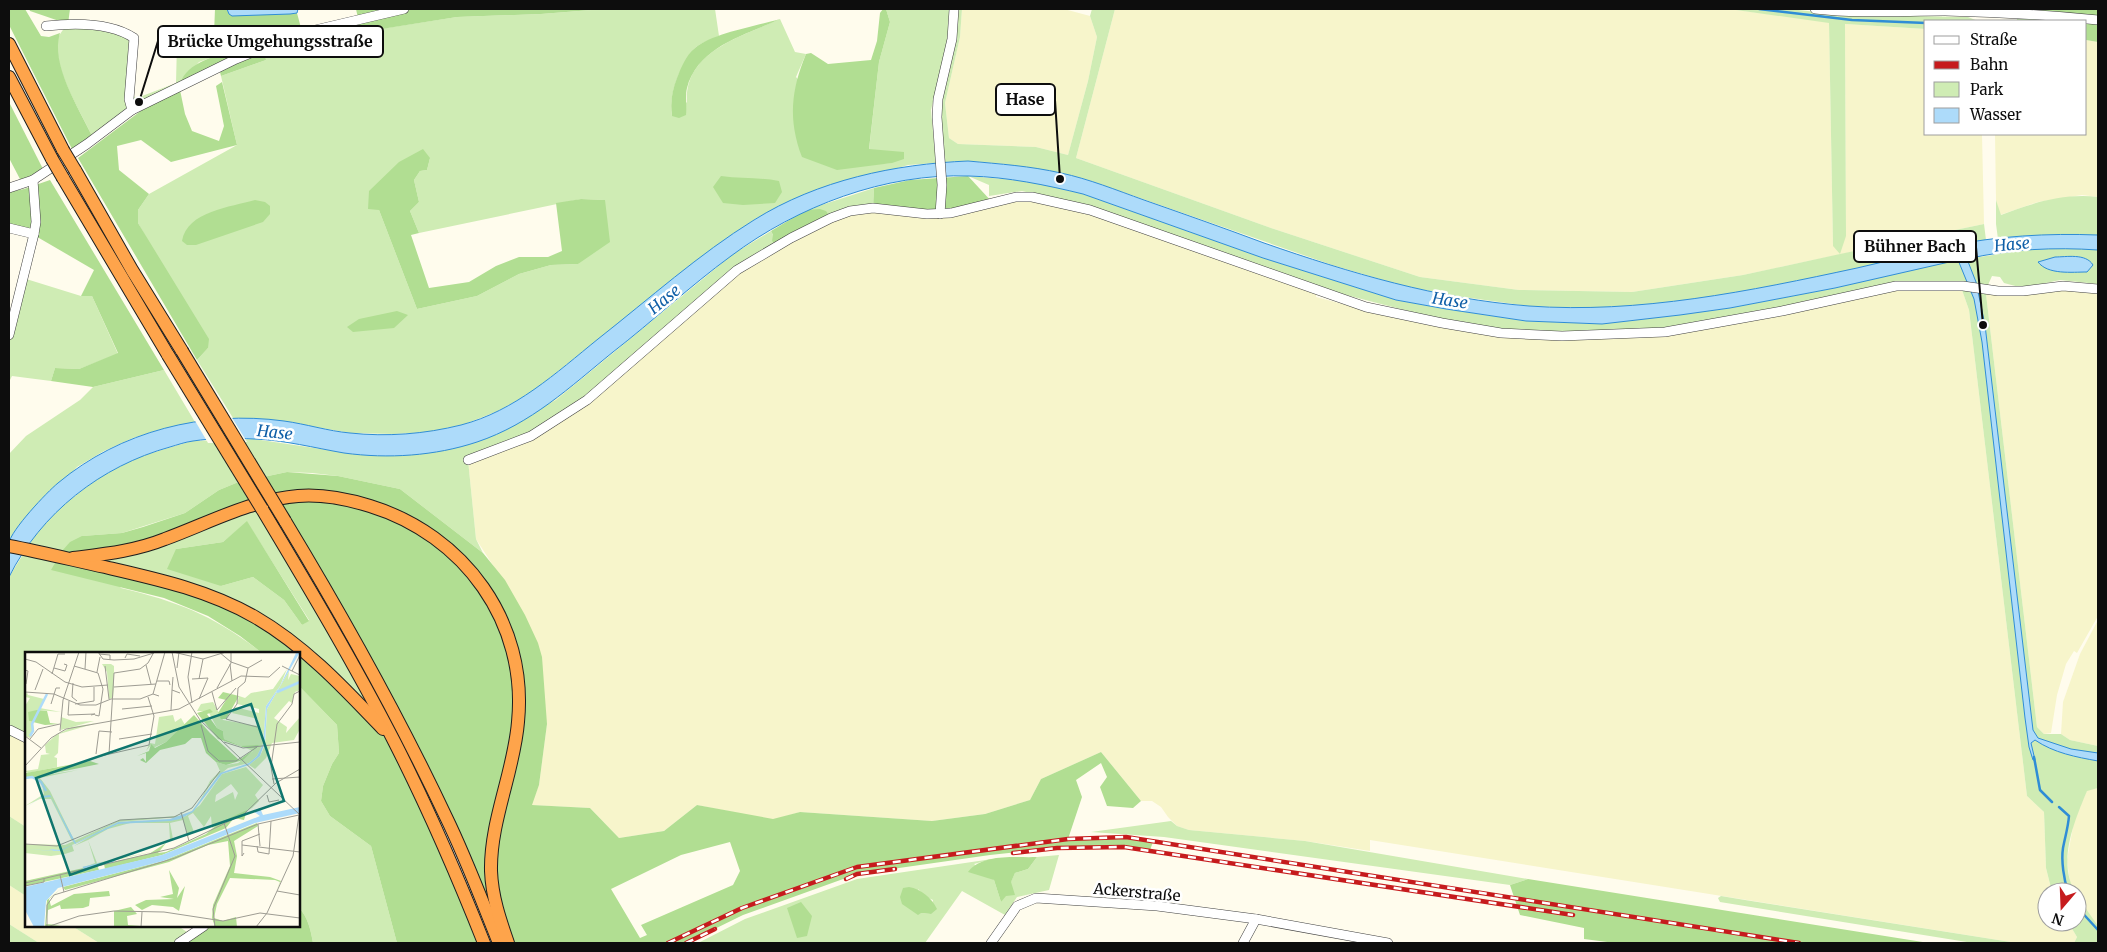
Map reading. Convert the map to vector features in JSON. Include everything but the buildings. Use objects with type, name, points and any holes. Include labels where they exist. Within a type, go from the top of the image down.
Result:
[{"type":"highway","points":[[9,44],[63,150],[132,270],[351,633],[409,742],[447,819],[499,943]]},
{"type":"highway","points":[[9,77],[63,178],[271,525],[395,742],[434,824],[484,943]]},
{"type":"highway","points":[[73,558],[121,552],[142,547],[260,502],[299,496],[328,496],[354,501],[379,509],[407,520],[452,550],[469,568],[496,608],[506,631],[517,675],[520,698],[516,741],[496,827],[491,870],[496,908],[508,943]]},
{"type":"highway","points":[[9,546],[73,558],[172,582],[228,603],[255,618],[318,664],[395,742]]},
{"type":"street","points":[[9,188],[33,180],[87,144],[132,110],[236,58],[290,37],[404,9]]},
{"type":"street","points":[[940,214],[942,185],[937,117],[938,99],[952,39],[954,9]]},
{"type":"street","points":[[1815,9],[1860,12],[2008,14],[2098,20]]},
{"type":"street","points":[[46,26],[68,24],[114,29],[125,32],[134,38],[129,99],[132,110]]},
{"type":"street","points":[[9,334],[36,222],[33,180]]},
{"type":"street","points":[[468,460],[531,436],[587,400],[737,270],[790,238],[850,210],[874,208],[940,214],[1016,197],[1048,200],[1090,210],[1366,307],[1501,333],[1562,336],[1666,332],[1782,311],[1896,286],[1966,287],[1998,291],[2022,291],[2064,286],[2098,289]]},
{"type":"street","points":[[9,228],[34,234]]},
{"type":"street","points":[[10,730],[25,738]]},
{"type":"street","name":"Ackerstraße","points":[[991,943],[1017,906],[1036,898],[1157,906],[1256,919],[1388,943]]},
{"type":"street","points":[[1243,943],[1256,919]]},
{"type":"street","points":[[179,943],[203,927]]},
{"type":"shaded area","points":[[962,9],[1064,9],[1090,16],[1097,37],[1088,81],[1068,155],[1036,147],[958,144],[949,138],[945,103],[960,37]]},
{"type":"shaded area","points":[[1115,9],[1729,9],[1829,22],[1833,246],[1846,235],[1845,24],[1924,29],[1924,135],[1982,135],[1984,224],[1743,275],[1632,292],[1519,290],[1420,277],[1271,228],[1076,158]]},
{"type":"shaded area","points":[[2087,40],[2098,42],[2098,197],[2082,195],[2038,202],[2000,215],[1996,200],[1995,135],[2087,135]]},
{"type":"shaded area","points":[[1048,200],[1317,290],[1316,297],[1358,308],[1501,335],[1896,289],[1962,290],[1969,310],[2027,796],[2044,812],[2046,868],[2050,882],[2037,882],[2037,932],[2074,932],[2077,937],[2074,943],[2017,943],[1370,840],[1370,851],[1305,841],[1189,830],[1177,826],[1161,807],[1152,801],[1141,801],[1101,752],[1041,779],[1030,800],[985,814],[932,821],[800,812],[773,820],[697,805],[664,831],[619,838],[590,808],[531,805],[539,785],[547,724],[494,567],[476,539],[468,460],[737,270],[850,211]]},
{"type":"shaded area","points":[[2073,289],[2098,292],[2098,616],[2077,653],[2074,651],[2066,664],[2057,695],[2051,733],[2044,734],[2037,727],[1986,294],[2023,295]]},
{"type":"shaded area","points":[[2098,620],[2098,746],[2070,740],[2061,734],[2063,702],[2080,654]]},
{"type":"shaded area","points":[[13,735],[25,738],[25,826],[9,816],[9,738]]},
{"type":"shaded area","points":[[2098,788],[2098,926],[2087,912],[2087,882],[2070,882],[2067,860],[2074,821],[2087,790]]},
{"type":"shaded area","points":[[9,885],[25,895],[25,927],[74,927],[99,943],[39,943],[9,924]]},
{"type":"green space","points":[[9,9],[25,9],[41,36],[49,37],[60,33],[58,45],[62,72],[92,136],[72,149],[9,25]]},
{"type":"green space","points":[[29,9],[70,9],[68,24],[30,11]]},
{"type":"green space","points":[[215,9],[227,9],[229,14],[297,13],[301,28],[263,43],[180,84],[189,70],[196,65],[236,48],[177,43],[177,36],[214,34]]},
{"type":"green space","points":[[356,9],[604,9],[541,14],[457,17],[350,34],[312,35],[359,23]]},
{"type":"green space","points":[[604,9],[715,9],[719,36],[696,47],[684,64],[676,81],[672,99],[672,116],[687,102],[689,84],[695,70],[705,58],[734,39],[780,19],[795,52],[806,54],[796,77],[871,164],[892,163],[869,150],[879,62],[890,22],[886,9],[949,9],[948,38],[931,110],[936,163],[908,165],[799,197],[755,219],[696,261],[532,392],[498,411],[465,424],[430,432],[394,434],[350,433],[281,421],[233,418],[197,360],[208,348],[138,223],[138,210],[149,194],[237,145],[221,76],[266,60],[264,50],[302,41],[457,17],[541,14]],"holes":[[[430,158],[427,170],[420,171],[414,180],[419,202],[410,211],[419,233],[581,199],[605,200],[578,264],[551,265],[519,274],[477,296],[417,309],[379,210]]]},
{"type":"green space","points":[[883,9],[886,9],[890,22],[879,62],[869,149],[904,152],[904,159],[892,163],[837,170],[802,157],[795,130],[793,105],[797,80],[806,54],[811,53],[828,64],[871,60],[877,41],[880,13]]},
{"type":"green space","points":[[956,9],[962,9],[960,37],[945,103],[949,138],[958,144],[1036,147],[1068,155],[1088,81],[1097,37],[1090,16],[1092,9],[1115,9],[1076,158],[1271,228],[1420,277],[1519,290],[1632,292],[1743,275],[1984,224],[1986,240],[1949,246],[1832,274],[1728,294],[1601,309],[1527,306],[1449,295],[1400,285],[1332,265],[1088,180],[1061,173],[1003,164],[969,161],[944,162],[939,106]]},
{"type":"green space","points":[[1729,9],[1789,9],[1845,15],[1968,17],[1976,20],[1924,20],[1924,29],[1845,24],[1846,236],[1840,254],[1833,246],[1829,23]]},
{"type":"green space","points":[[2016,9],[2098,9],[2098,42],[2087,40],[2087,20],[2017,20]]},
{"type":"green space","points":[[780,19],[739,37],[712,52],[701,62],[687,88],[686,115],[679,118],[672,116],[671,101],[675,83],[684,62],[695,48],[724,34]]},
{"type":"green space","points":[[68,24],[125,32],[129,42],[126,93],[137,98],[176,83],[177,43],[238,48],[199,62],[180,84],[92,136],[70,92],[58,56],[58,38]]},
{"type":"green space","points":[[264,50],[266,60],[221,76],[219,68]]},
{"type":"green space","points":[[222,82],[237,145],[171,162],[141,140],[117,146],[119,170],[149,194],[138,210],[138,223],[209,339],[208,348],[197,360],[78,158],[142,110],[180,90],[185,114],[192,131],[219,141],[224,126],[216,86]]},
{"type":"green space","points":[[9,102],[43,169],[21,181],[9,158]]},
{"type":"green space","points":[[423,149],[430,158],[427,170],[420,171],[414,180],[419,202],[410,211],[419,233],[411,235],[429,288],[469,282],[496,266],[519,257],[548,257],[562,251],[556,203],[581,199],[605,200],[610,242],[578,264],[551,265],[519,274],[477,296],[417,309],[379,210],[368,209],[369,191],[399,162]]},
{"type":"green space","points":[[721,176],[779,181],[782,192],[775,203],[743,205],[723,203],[713,187]]},
{"type":"green space","points":[[968,176],[1027,181],[1083,194],[1263,258],[1396,300],[1526,321],[1602,324],[1730,308],[1835,288],[1952,261],[2000,254],[1996,224],[1996,200],[2001,215],[2048,200],[2073,196],[2098,197],[2098,284],[2060,280],[2023,288],[2004,283],[2000,277],[1992,276],[1988,285],[1941,281],[1894,283],[1778,309],[1666,328],[1561,332],[1501,329],[1443,320],[1319,288],[1085,206],[1022,191],[989,196],[989,185]]},
{"type":"green space","points":[[968,176],[992,202],[951,213],[873,208],[874,188],[910,180]]},
{"type":"green space","points":[[50,180],[164,370],[93,387],[51,381],[55,368],[79,369],[118,353],[92,296],[81,296],[94,270],[39,238],[9,229],[9,192]]},
{"type":"green space","points":[[874,188],[873,208],[831,218],[806,210]]},
{"type":"green space","points":[[255,200],[265,202],[270,206],[270,214],[263,222],[196,245],[187,245],[182,241],[192,223],[201,217],[223,208]]},
{"type":"green space","points":[[820,209],[826,211],[831,218],[778,246],[772,241],[773,235],[771,231],[806,210]]},
{"type":"green space","points":[[771,231],[778,246],[737,270],[587,400],[531,436],[468,460],[476,539],[483,553],[400,489],[338,476],[312,473],[287,472],[236,483],[219,490],[185,513],[122,533],[82,536],[121,588],[161,599],[196,612],[228,629],[261,652],[25,652],[25,738],[13,735],[9,738],[9,577],[35,535],[61,507],[98,478],[138,457],[192,441],[254,439],[348,453],[390,456],[433,452],[477,442],[556,400],[733,254]]},
{"type":"green space","points":[[23,278],[81,296],[92,296],[118,354],[79,369],[55,368],[51,381],[12,376],[9,382],[9,335]]},
{"type":"green space","points":[[1962,290],[1986,294],[2037,727],[2044,734],[2061,734],[2070,740],[2098,746],[2098,788],[2087,791],[2070,841],[2068,867],[2071,882],[2050,882],[2046,868],[2044,812],[2027,796],[1969,310]]},
{"type":"green space","points":[[397,311],[408,315],[394,328],[353,332],[347,327],[359,319]]},
{"type":"green space","points":[[164,370],[195,422],[133,438],[104,451],[77,467],[9,541],[9,454],[26,436],[80,400],[93,387]]},
{"type":"green space","points":[[287,472],[338,476],[400,489],[483,553],[505,580],[525,615],[538,643],[542,657],[547,724],[539,785],[532,805],[590,808],[619,838],[664,831],[697,805],[773,819],[800,812],[932,821],[985,814],[1030,800],[1041,779],[1101,752],[1141,801],[1133,808],[1107,806],[1100,787],[1107,777],[1101,763],[1076,780],[1082,797],[1068,839],[1126,837],[1153,842],[1150,850],[1124,847],[1057,848],[990,855],[857,874],[743,915],[686,943],[499,943],[447,819],[272,500],[164,540],[74,558],[172,582],[276,631],[299,652],[261,652],[240,636],[208,616],[164,598],[51,570],[62,551],[70,542],[82,536],[122,533],[185,513],[219,490],[236,483]],"holes":[[[730,842],[740,871],[733,885],[641,925],[647,935],[640,938],[611,889],[681,855]]]},
{"type":"green space","points":[[260,502],[395,742],[298,648],[73,558]],"holes":[[[247,522],[309,620],[302,625],[284,600],[253,577],[221,586],[176,549],[223,542]]]},
{"type":"green space","points":[[247,521],[309,621],[302,625],[284,600],[253,577],[221,586],[167,569],[176,549],[223,542]]},
{"type":"green space","points":[[300,653],[395,742],[484,943],[397,943],[371,846],[330,816],[321,801],[323,786],[339,753],[337,725],[300,687]]},
{"type":"green space","points":[[300,687],[337,725],[339,753],[323,786],[321,801],[330,816],[371,846],[397,943],[313,943],[307,920],[300,909]]},
{"type":"green space","points":[[9,816],[25,826],[25,895],[9,885]]},
{"type":"green space","points":[[1171,821],[1177,826],[1189,830],[1305,841],[1528,879],[1510,885],[1164,837],[1091,832]]},
{"type":"green space","points":[[1059,855],[1049,890],[1017,897],[1005,915],[962,891],[925,943],[698,943],[745,919],[857,879],[992,859],[974,864],[994,880],[1001,902],[1015,873],[1028,869],[1037,857]],"holes":[[[918,889],[924,896],[933,900],[931,914],[921,913]]]},
{"type":"green space","points":[[1037,857],[1028,869],[1015,873],[1011,882],[1015,895],[1006,896],[1001,902],[994,880],[968,872],[974,866],[991,859]]},
{"type":"green space","points":[[1528,879],[1929,943],[1615,943],[1584,939],[1584,928],[1520,915],[1510,885]]},
{"type":"green space","points":[[909,887],[926,895],[937,909],[931,914],[921,913],[918,915],[902,904],[900,897],[903,888]]},
{"type":"green space","points":[[1721,896],[2017,943],[1973,943],[1720,902],[1718,898]]},
{"type":"green space","points":[[801,902],[812,916],[807,936],[797,938],[787,908]]},
{"type":"green space","points":[[300,909],[307,920],[313,943],[179,943],[203,927],[300,927]]},
{"type":"green space","points":[[2087,910],[2098,926],[2098,943],[2074,943],[2077,937],[2074,932],[2087,932]]},
{"type":"green space","points":[[9,924],[39,943],[9,943]]},
{"type":"green space","points":[[74,927],[180,927],[190,934],[179,943],[99,943]]},
{"type":"water","points":[[227,9],[298,9],[297,13],[290,14],[232,16]]},
{"type":"water","points":[[968,161],[1026,167],[1071,175],[1329,265],[1428,291],[1495,303],[1529,306],[1570,308],[1612,307],[1694,299],[1817,277],[1966,243],[2023,236],[2060,234],[2098,235],[2098,250],[2032,250],[1999,253],[1967,259],[1976,282],[1985,325],[2033,730],[2038,738],[2071,749],[2098,753],[2098,761],[2057,751],[2035,740],[2031,743],[2035,760],[2033,760],[2029,747],[1982,342],[1974,299],[1958,260],[1835,288],[1730,308],[1602,324],[1526,321],[1396,300],[1263,258],[1083,194],[998,178],[969,176],[906,180],[844,196],[785,222],[757,238],[701,279],[565,391],[532,415],[497,434],[461,447],[428,453],[394,456],[344,453],[254,439],[216,439],[181,444],[145,455],[120,466],[76,495],[38,532],[22,554],[9,577],[9,543],[22,521],[58,483],[82,465],[108,450],[164,428],[224,419],[254,418],[284,421],[342,432],[378,435],[434,431],[481,419],[517,401],[534,389],[694,262],[734,233],[779,206],[804,194],[885,170]]},
{"type":"water","points":[[2055,257],[2081,257],[2090,261],[2093,265],[2087,272],[2068,272],[2048,269],[2038,262]]},
{"type":"pier","points":[[231,416],[247,442],[208,443],[194,419]]},
{"type":"waterway","points":[[1759,9],[1852,20],[1924,23]]},
{"type":"waterway","points":[[2034,757],[2040,790],[2052,802]]},
{"type":"waterway","points":[[2059,807],[2069,816],[2062,859],[2066,882]]},
{"type":"waterway","points":[[2087,918],[2098,930]]},
{"type":"railway","points":[[668,943],[742,908],[857,867],[1068,839],[1126,837],[1799,943]]},
{"type":"railway","points":[[1013,853],[1057,848],[1124,847],[1573,915]]},
{"type":"railway","points":[[846,879],[857,874],[895,869]]},
{"type":"railway","points":[[686,943],[715,929]]},
{"type":"place","name":"Brücke Umgehungsstraße","points":[[139,102]]},
{"type":"place","name":"Hase","points":[[1060,179]]},
{"type":"place","name":"Bühner Bach","points":[[1983,325]]}]
